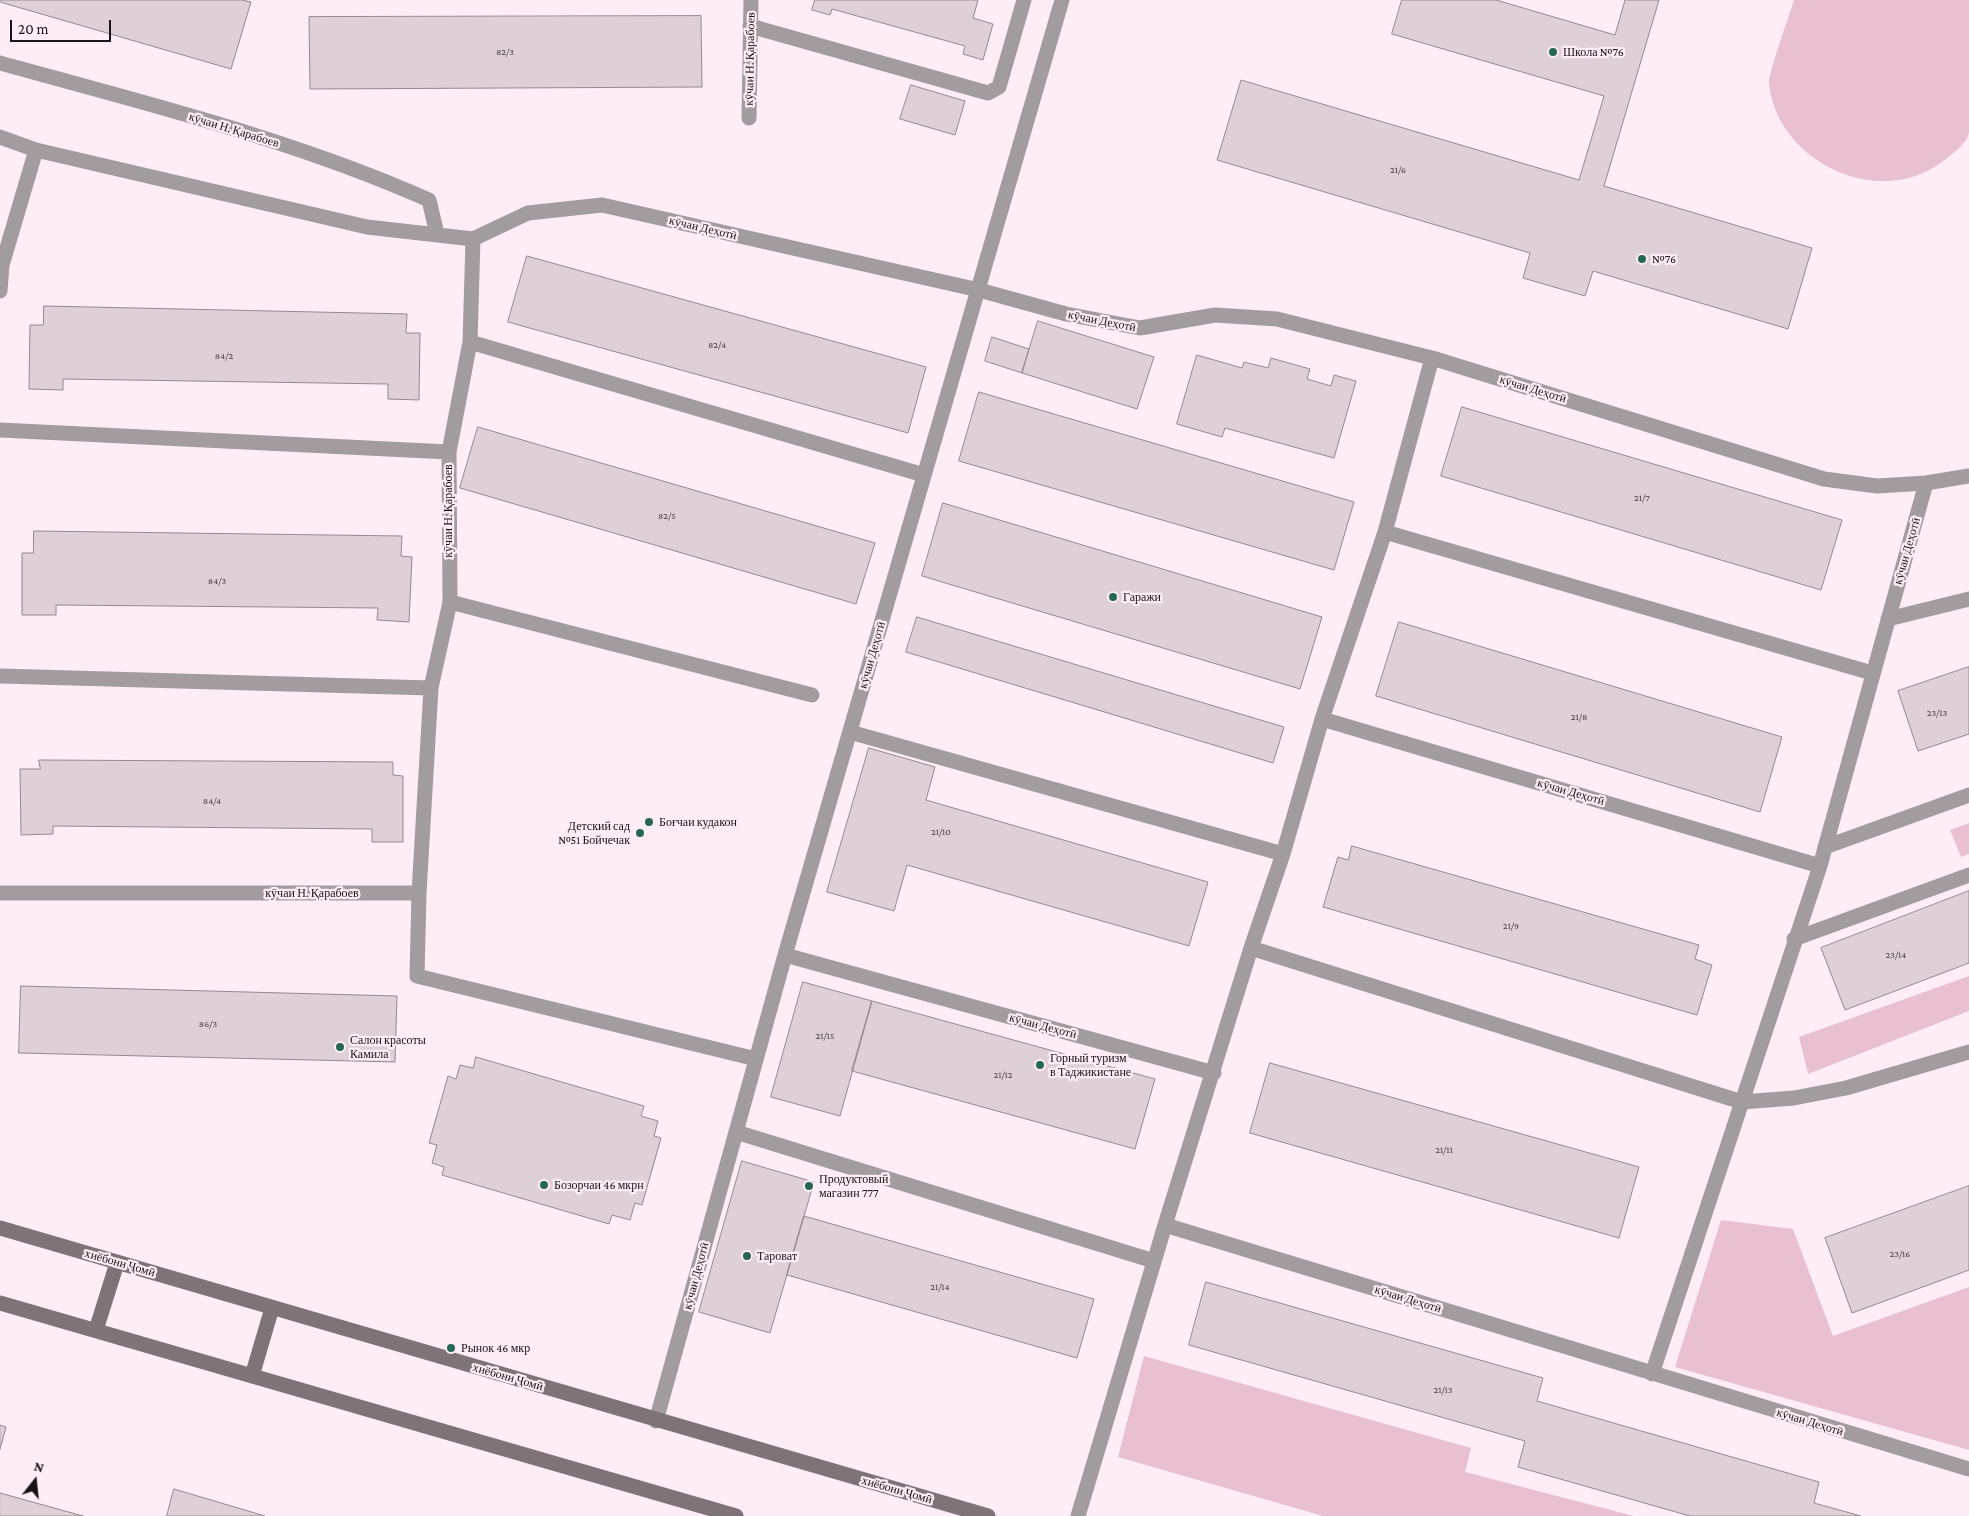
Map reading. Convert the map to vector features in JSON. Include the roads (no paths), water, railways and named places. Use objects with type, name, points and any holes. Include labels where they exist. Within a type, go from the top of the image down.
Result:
[{"type":"main road","name":"хиёбони Ҷомӣ","points":[[0,1228],[656,1421],[988,1516]]},
{"type":"main road","points":[[96,1330],[117,1263]]},
{"type":"main road","points":[[0,1303],[736,1516]]},
{"type":"main road","points":[[252,1376],[272,1308]]},
{"type":"street","name":"кӯчаи Н. Қарабоев","points":[[749,118],[750,0]]},
{"type":"street","points":[[750,26],[988,93],[999,87],[1024,0]]},
{"type":"street","name":"кӯчаи Деҳотӣ","points":[[656,1421],[756,1059],[1062,0]]},
{"type":"street","name":"кӯчаи Н. Қарабоев","points":[[0,63],[191,116],[375,176],[429,200],[437,234]]},
{"type":"street","points":[[0,137],[36,150],[367,227],[473,239]]},
{"type":"street","points":[[0,291],[2,265],[36,150]]},
{"type":"street","name":"кӯчаи Деҳотӣ","points":[[473,239],[528,213],[602,205],[979,290],[1066,314],[1140,328],[1214,315],[1278,319],[1432,358],[1824,479],[1877,486],[1926,483],[1969,476]]},
{"type":"street","name":"кӯчаи Н. Қарабоев","points":[[0,893],[419,893],[431,688],[450,602],[449,452],[470,342],[473,239]]},
{"type":"street","points":[[470,342],[924,475]]},
{"type":"street","points":[[1078,1516],[1165,1225],[1214,1073],[1251,948],[1283,854],[1322,718],[1385,532],[1432,358]]},
{"type":"street","name":"кӯчаи Н. Қарабоев","points":[[0,430],[449,452]]},
{"type":"street","name":"кӯчаи Деҳотӣ","points":[[1652,1374],[1794,939],[1820,866],[1926,483]]},
{"type":"street","points":[[1385,532],[1872,673]]},
{"type":"street","points":[[1888,619],[1969,599]]},
{"type":"street","points":[[450,602],[812,695]]},
{"type":"street","points":[[0,676],[431,688]]},
{"type":"street","name":"кӯчаи Деҳотӣ","points":[[1322,718],[1820,866]]},
{"type":"street","points":[[850,732],[1283,854]]},
{"type":"street","points":[[1825,847],[1969,795]]},
{"type":"street","points":[[1794,939],[1969,875]]},
{"type":"street","points":[[419,893],[417,976],[756,1059]]},
{"type":"street","points":[[1251,948],[1742,1102],[1794,1098],[1846,1088],[1969,1052]]},
{"type":"street","name":"кӯчаи Деҳотӣ","points":[[786,955],[1214,1073]]},
{"type":"street","points":[[736,1132],[1154,1261]]},
{"type":"street","name":"кӯчаи Деҳотӣ","points":[[1165,1225],[1969,1470]]},
{"type":"place","name":"Школа №76","points":[[1553,52]]},
{"type":"place","name":"№76","points":[[1642,259]]},
{"type":"place","name":"Гаражи","points":[[1113,597]]},
{"type":"place","name":"Боғчаи кудакон","points":[[649,822]]},
{"type":"place","name":"Детский сад №51 Бойчечак","points":[[640,833]]},
{"type":"place","name":"Салон красоты Камила","points":[[340,1047]]},
{"type":"place","name":"Горный туризм в Таджикистане","points":[[1040,1065]]},
{"type":"place","name":"Бозорчаи 46 мкрн","points":[[544,1185]]},
{"type":"place","name":"Продуктовый магазин 777","points":[[809,1186]]},
{"type":"place","name":"Тароват","points":[[747,1256]]},
{"type":"place","name":"Рынок 46 мкр","points":[[451,1348]]}]
